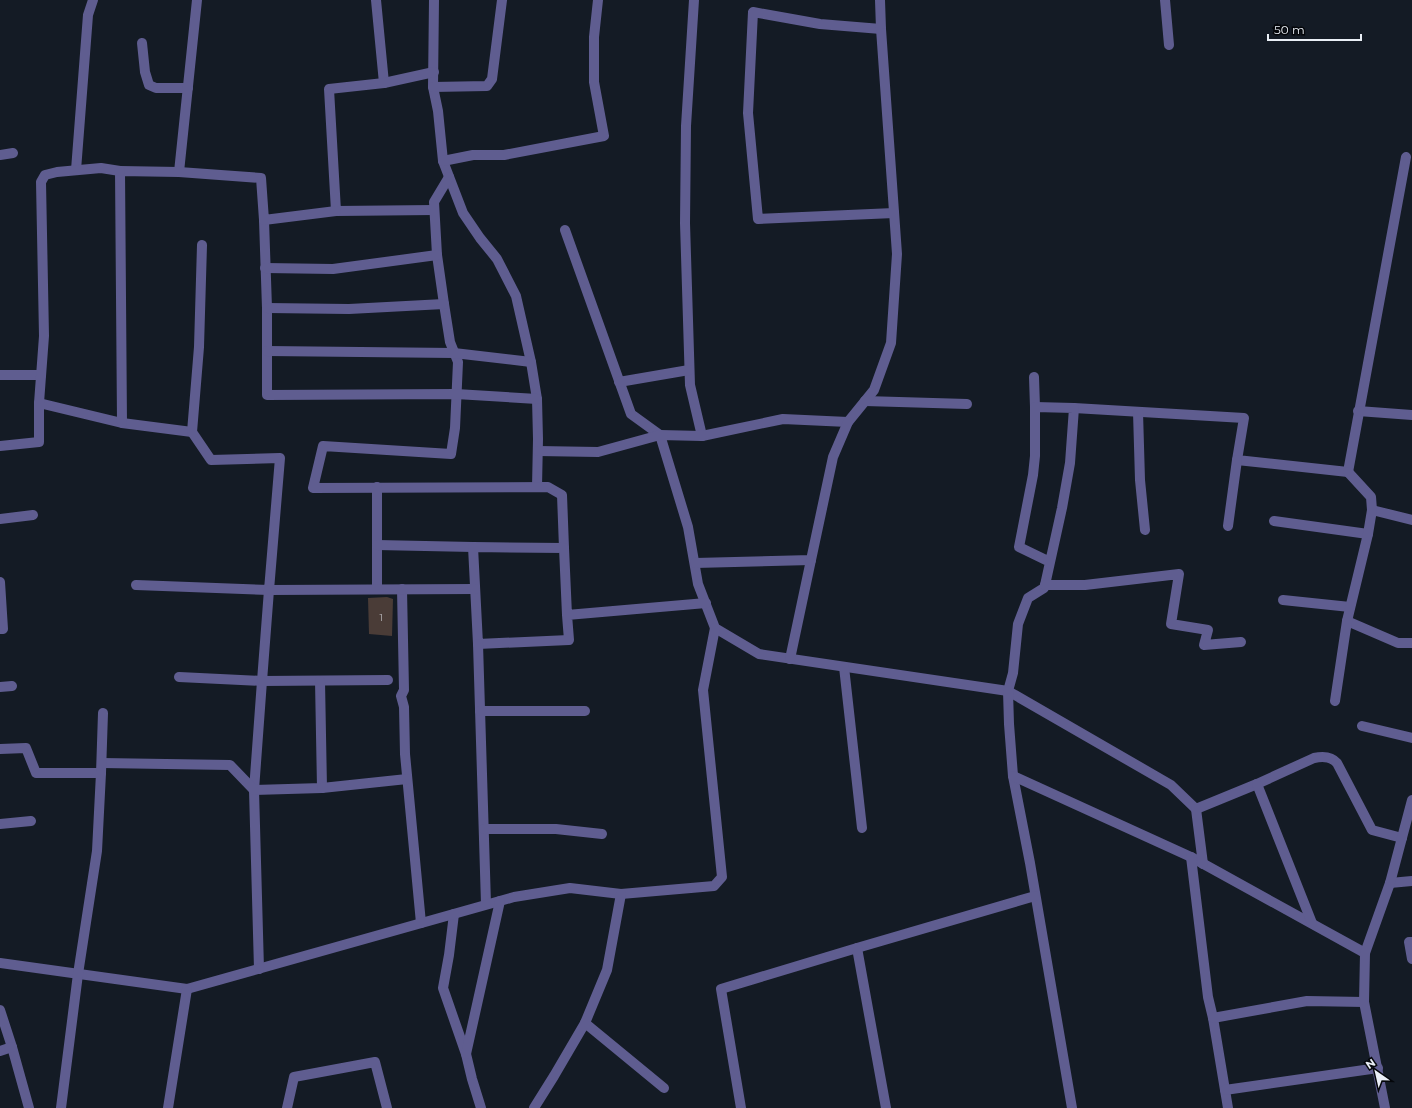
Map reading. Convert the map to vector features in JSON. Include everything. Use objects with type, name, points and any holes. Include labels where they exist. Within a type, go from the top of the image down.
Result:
[{"type":"street","points":[[76,170],[88,15],[93,0]]},
{"type":"street","points":[[179,172],[197,0]]},
{"type":"street","points":[[376,0],[384,83]]},
{"type":"street","points":[[434,0],[434,87],[443,161],[463,213],[497,259],[516,296],[532,362],[537,399],[537,487]]},
{"type":"street","points":[[434,87],[487,86],[492,79],[502,0]]},
{"type":"street","points":[[443,161],[473,155],[504,155],[604,136],[594,82],[594,37],[598,0]]},
{"type":"street","points":[[694,0],[686,134],[685,223],[690,385],[702,436]]},
{"type":"street","points":[[790,659],[833,457],[848,422],[874,390],[891,343],[896,254],[880,0]]},
{"type":"street","points":[[1165,0],[1169,45]]},
{"type":"street","points":[[881,29],[820,24],[753,12],[748,113],[758,219],[894,213]]},
{"type":"street","points":[[142,43],[145,72],[149,85],[156,88],[188,88]]},
{"type":"street","points":[[336,211],[329,89],[384,83],[434,72]]},
{"type":"street","points":[[0,155],[13,153]]},
{"type":"street","points":[[1348,472],[1358,411],[1406,157]]},
{"type":"street","points":[[0,446],[39,442],[39,403],[44,336],[41,182],[45,175],[76,170],[101,168],[120,171],[179,172],[261,178],[264,220],[267,395],[456,394],[537,399]]},
{"type":"street","points":[[120,171],[122,423]]},
{"type":"street","points":[[449,177],[434,202],[434,210],[437,255],[444,304],[450,342],[458,362],[455,428],[451,454],[323,446],[313,488],[548,487],[562,495],[569,640],[478,644]]},
{"type":"street","points":[[264,220],[336,211],[434,210]]},
{"type":"street","points":[[0,962],[187,989],[514,897],[570,888],[621,894],[714,886],[722,877],[703,690],[715,628],[698,584],[688,527],[660,436],[631,414],[565,230]]},
{"type":"street","points":[[202,245],[199,347],[192,432],[211,460],[280,458],[254,790],[260,969]]},
{"type":"street","points":[[265,268],[333,269],[437,255]]},
{"type":"street","points":[[266,308],[349,310],[444,304]]},
{"type":"street","points":[[267,351],[454,353],[532,362]]},
{"type":"street","points":[[619,382],[689,370]]},
{"type":"street","points":[[0,375],[41,375]]},
{"type":"street","points":[[1034,377],[1035,456],[1033,475],[1019,547],[1050,562]]},
{"type":"street","points":[[865,401],[967,404]]},
{"type":"street","points":[[39,403],[122,423],[192,432]]},
{"type":"street","points":[[1035,406],[1244,418],[1228,526]]},
{"type":"street","points":[[1072,1108],[1030,863],[1013,776],[1008,691],[1013,673],[1018,624],[1028,598],[1044,588],[1045,585],[1070,463],[1074,408]]},
{"type":"street","points":[[1358,411],[1412,415]]},
{"type":"street","points":[[1138,412],[1140,480],[1145,530]]},
{"type":"street","points":[[538,451],[598,452],[660,436],[702,436],[783,419],[848,422]]},
{"type":"street","points":[[1238,460],[1348,472],[1371,497],[1372,510],[1368,534],[1347,621],[1335,701]]},
{"type":"street","points":[[377,487],[377,589]]},
{"type":"street","points":[[1372,510],[1412,520]]},
{"type":"street","points":[[0,519],[34,515]]},
{"type":"street","points":[[1274,520],[1368,534]]},
{"type":"street","points":[[377,545],[564,548]]},
{"type":"street","points":[[473,547],[478,644],[486,904]]},
{"type":"street","points":[[695,564],[811,560]]},
{"type":"street","points":[[1045,585],[1085,585],[1179,574],[1171,624],[1208,630],[1204,645],[1241,642]]},
{"type":"street","points":[[0,582],[3,629],[0,629]]},
{"type":"street","points":[[136,585],[269,590],[475,589]]},
{"type":"street","points":[[402,589],[404,690],[401,696],[404,708],[407,780],[421,923]]},
{"type":"street","points":[[1283,600],[1350,607]]},
{"type":"street","points":[[567,615],[706,603]]},
{"type":"street","points":[[1347,621],[1398,643],[1412,643]]},
{"type":"street","points":[[715,628],[759,654],[1008,691],[1171,785],[1196,809],[1203,864]]},
{"type":"street","points":[[844,667],[862,828]]},
{"type":"street","points":[[179,678],[262,681],[388,680]]},
{"type":"street","points":[[320,680],[322,788]]},
{"type":"street","points":[[0,687],[12,686]]},
{"type":"street","points":[[480,711],[586,711]]},
{"type":"street","points":[[61,1108],[78,974],[97,851],[102,768],[103,713]]},
{"type":"street","points":[[1362,726],[1412,738]]},
{"type":"street","points":[[0,749],[26,748],[36,773],[102,768],[230,765],[254,790],[322,788],[407,780]]},
{"type":"street","points":[[1196,809],[1257,784],[1314,758],[1322,756],[1329,758],[1336,763],[1372,830],[1402,838]]},
{"type":"street","points":[[1013,776],[1191,857],[1366,953]]},
{"type":"street","points":[[1257,784],[1312,923]]},
{"type":"street","points":[[1385,1108],[1364,1002],[1366,953],[1390,883],[1412,800]]},
{"type":"street","points":[[0,824],[31,821]]},
{"type":"street","points":[[484,830],[556,829],[602,834]]},
{"type":"street","points":[[1191,857],[1208,997],[1228,1108]]},
{"type":"street","points":[[1390,883],[1412,881]]},
{"type":"street","points":[[534,1108],[584,1023],[607,970],[621,894]]},
{"type":"street","points":[[741,1108],[721,989],[1035,896]]},
{"type":"street","points":[[466,1054],[500,901]]},
{"type":"street","points":[[454,914],[443,988],[466,1054],[480,1108]]},
{"type":"street","points":[[1412,942],[1409,942],[1412,959]]},
{"type":"street","points":[[858,948],[886,1108]]},
{"type":"street","points":[[168,1108],[187,989]]},
{"type":"street","points":[[1213,1018],[1307,1001],[1364,1002]]},
{"type":"street","points":[[0,1010],[29,1108]]},
{"type":"street","points":[[584,1023],[664,1088]]},
{"type":"street","points":[[0,1051],[12,1047]]},
{"type":"street","points":[[287,1108],[294,1077],[376,1062],[387,1108]]},
{"type":"street","points":[[1225,1090],[1378,1068]]},
{"type":"building","points":[[387,597],[393,599],[392,636],[369,634],[368,598]]}]
